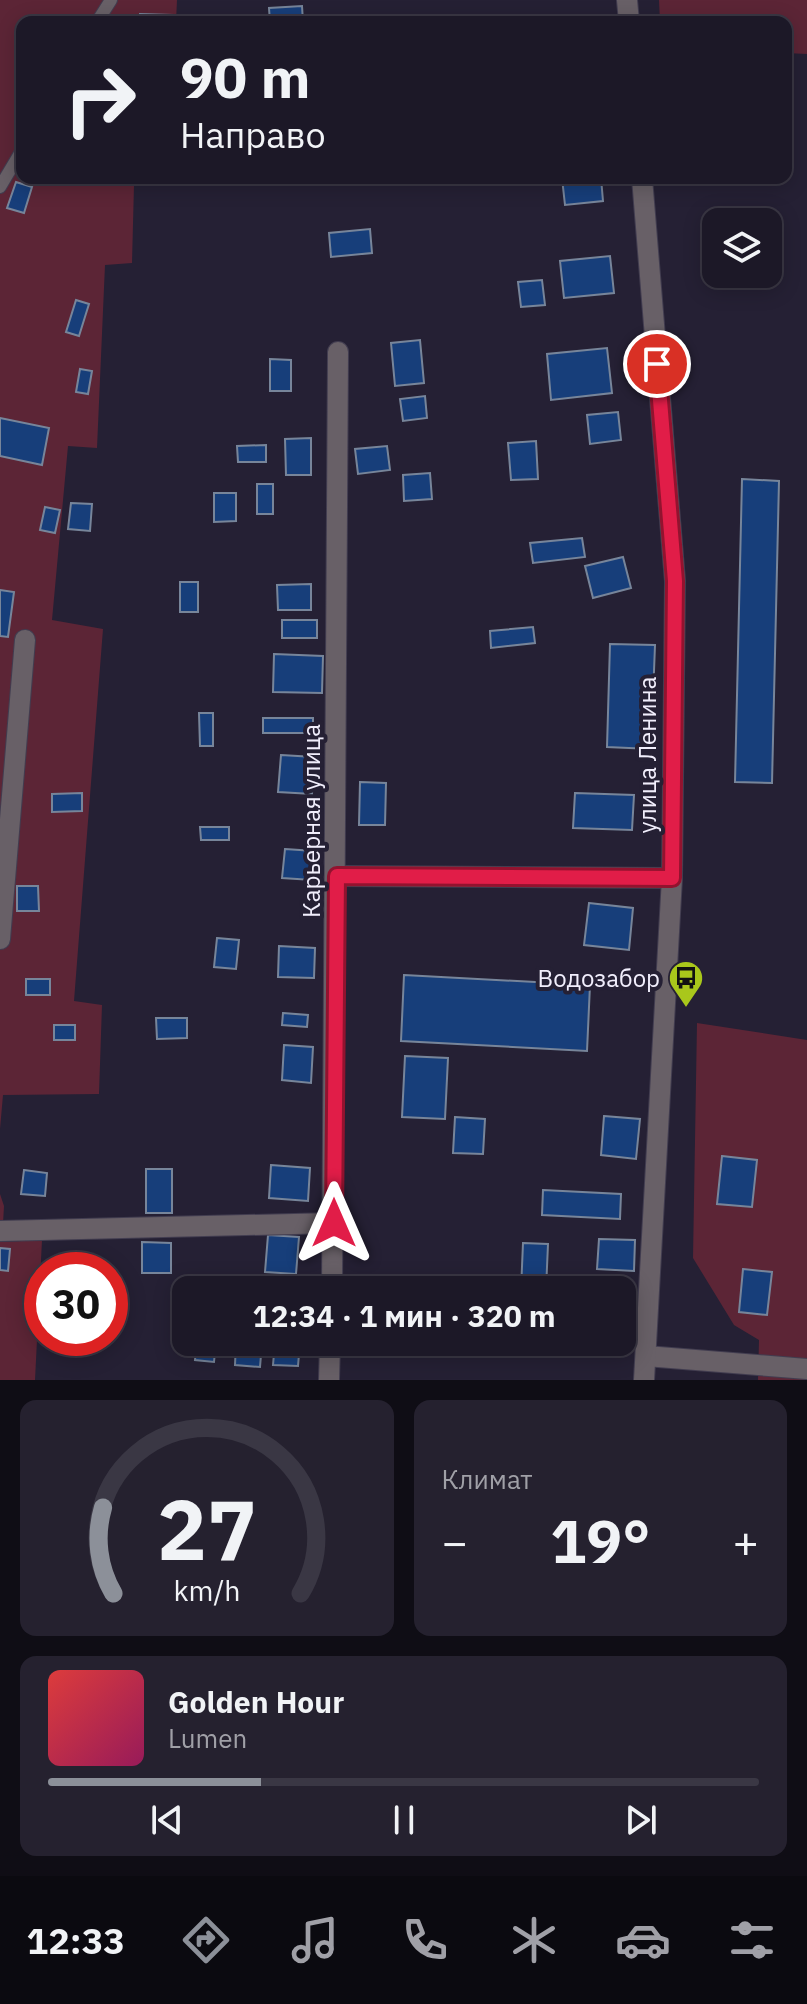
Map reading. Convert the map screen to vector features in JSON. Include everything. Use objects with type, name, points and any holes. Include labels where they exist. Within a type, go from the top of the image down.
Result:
[{"type":"street","name":"улица Ленина","points":[[642,184],[675,581],[672,878],[644,1380]]},
{"type":"street","name":"Карьерная улица","points":[[332,1276],[338,352]]},
{"type":"street","points":[[0,939],[25,640]]},
{"type":"street","points":[[337,876],[672,878]]},
{"type":"street","points":[[2,1228],[334,1223]]},
{"type":"street","points":[[329,1380],[330,1356]]},
{"type":"street","points":[[646,1356],[807,1369]]},
{"type":"lane","points":[[0,187],[16,160]]},
{"type":"shaded area","points":[[0,0],[177,0],[176,16],[16,16],[16,184],[154,184],[134,185],[132,263],[105,265],[97,448],[68,446],[52,620],[103,629],[74,1001],[102,1005],[99,1094],[3,1095],[0,1129]]},
{"type":"shaded area","points":[[659,0],[807,0],[807,54],[792,53],[792,16],[660,16]]},
{"type":"shaded area","points":[[697,1023],[807,1040],[807,1380],[758,1380],[759,1340],[734,1325],[693,1258]]},
{"type":"shaded area","points":[[0,1194],[4,1206],[2,1242],[42,1240],[41,1252],[24,1252],[24,1356],[36,1356],[35,1380],[0,1380]]},
{"type":"building","points":[[302,6],[303,16],[270,16],[269,8]]},
{"type":"building","points":[[140,14],[173,15],[173,16]]},
{"type":"building","points":[[16,182],[32,187],[24,213],[7,208]]},
{"type":"building","points":[[563,184],[602,184],[603,201],[565,205]]},
{"type":"building","points":[[370,229],[372,253],[331,257],[329,233]]},
{"type":"building","points":[[610,256],[614,293],[564,298],[560,261]]},
{"type":"building","points":[[542,280],[545,305],[521,307],[518,282]]},
{"type":"building","points":[[76,300],[89,304],[79,336],[66,332]]},
{"type":"building","points":[[420,340],[424,383],[395,386],[391,343]]},
{"type":"building","points":[[607,348],[612,393],[551,400],[547,354]]},
{"type":"building","points":[[270,359],[291,360],[291,391],[270,391]]},
{"type":"building","points":[[80,369],[92,371],[88,394],[76,392]]},
{"type":"building","points":[[425,396],[427,418],[403,421],[400,399]]},
{"type":"building","points":[[618,412],[621,440],[590,444],[587,415]]},
{"type":"building","points":[[0,418],[49,428],[42,465],[0,456]]},
{"type":"building","points":[[311,438],[311,475],[286,475],[285,439]]},
{"type":"building","points":[[536,441],[538,479],[511,480],[508,443]]},
{"type":"building","points":[[266,445],[266,462],[238,462],[237,446]]},
{"type":"building","points":[[387,446],[390,470],[358,474],[355,449]]},
{"type":"building","points":[[430,473],[432,499],[404,501],[403,475]]},
{"type":"building","points":[[742,479],[779,481],[772,783],[735,782]]},
{"type":"building","points":[[257,484],[273,484],[273,514],[257,514]]},
{"type":"building","points":[[214,493],[236,493],[236,521],[214,522]]},
{"type":"building","points":[[71,503],[92,504],[90,531],[68,529]]},
{"type":"building","points":[[45,507],[60,510],[55,533],[40,530]]},
{"type":"building","points":[[582,538],[585,557],[533,563],[530,543]]},
{"type":"building","points":[[623,557],[631,588],[593,598],[585,566]]},
{"type":"building","points":[[180,582],[198,582],[198,612],[180,612]]},
{"type":"building","points":[[311,584],[311,610],[278,610],[277,585]]},
{"type":"building","points":[[0,590],[14,592],[8,637],[0,636]]},
{"type":"building","points":[[282,620],[317,620],[317,638],[282,638]]},
{"type":"building","points":[[533,627],[535,643],[491,648],[490,631]]},
{"type":"building","points":[[610,644],[655,645],[651,749],[607,747]]},
{"type":"building","points":[[274,654],[323,656],[322,693],[273,692]]},
{"type":"building","points":[[199,713],[213,713],[213,746],[200,746]]},
{"type":"building","points":[[263,718],[313,718],[313,733],[263,733]]},
{"type":"building","points":[[281,755],[314,757],[312,794],[278,792]]},
{"type":"building","points":[[360,782],[386,783],[385,825],[359,825]]},
{"type":"building","points":[[82,793],[82,811],[52,812],[52,794]]},
{"type":"building","points":[[575,793],[634,795],[632,830],[573,828]]},
{"type":"building","points":[[200,827],[229,827],[229,840],[201,840]]},
{"type":"building","points":[[285,849],[314,851],[312,880],[282,878]]},
{"type":"building","points":[[17,886],[38,886],[39,911],[17,911]]},
{"type":"building","points":[[589,903],[633,908],[629,950],[584,945]]},
{"type":"building","points":[[217,938],[239,940],[236,969],[214,967]]},
{"type":"building","points":[[279,946],[315,948],[314,978],[278,977]]},
{"type":"building","points":[[404,975],[590,985],[587,1051],[401,1041]]},
{"type":"building","points":[[26,979],[50,979],[50,995],[26,995]]},
{"type":"building","points":[[283,1013],[308,1015],[307,1027],[282,1025]]},
{"type":"building","points":[[156,1018],[187,1018],[187,1038],[157,1039]]},
{"type":"building","points":[[54,1025],[75,1025],[75,1040],[54,1040]]},
{"type":"building","points":[[284,1045],[313,1047],[311,1083],[282,1080]]},
{"type":"building","points":[[405,1056],[448,1058],[445,1119],[402,1117]]},
{"type":"building","points":[[604,1116],[640,1119],[636,1159],[601,1155]]},
{"type":"building","points":[[455,1117],[485,1119],[483,1154],[453,1153]]},
{"type":"building","points":[[722,1156],[757,1160],[752,1207],[717,1204]]},
{"type":"building","points":[[271,1165],[310,1168],[308,1201],[269,1198]]},
{"type":"building","points":[[146,1169],[172,1169],[172,1213],[146,1213]]},
{"type":"building","points":[[24,1170],[47,1173],[45,1196],[21,1194]]},
{"type":"building","points":[[543,1190],[621,1194],[620,1219],[542,1215]]},
{"type":"building","points":[[268,1235],[299,1237],[296,1274],[265,1272]]},
{"type":"building","points":[[599,1239],[635,1240],[634,1271],[597,1269]]},
{"type":"building","points":[[142,1242],[171,1243],[171,1273],[142,1273]]},
{"type":"building","points":[[523,1243],[548,1244],[547,1276],[522,1276]]},
{"type":"building","points":[[0,1248],[10,1249],[8,1271],[0,1270]]},
{"type":"building","points":[[743,1269],[772,1272],[767,1315],[739,1312]]},
{"type":"building","points":[[195,1356],[215,1356],[214,1362],[195,1360]]},
{"type":"building","points":[[235,1356],[261,1356],[260,1367],[235,1365]]},
{"type":"building","points":[[274,1356],[299,1356],[298,1366],[273,1365]]},
{"type":"place","name":"Водозабор","points":[[686,1009]]},
{"type":"route","points":[[334,1223],[337,876],[672,878],[675,581],[657,364]]}]
